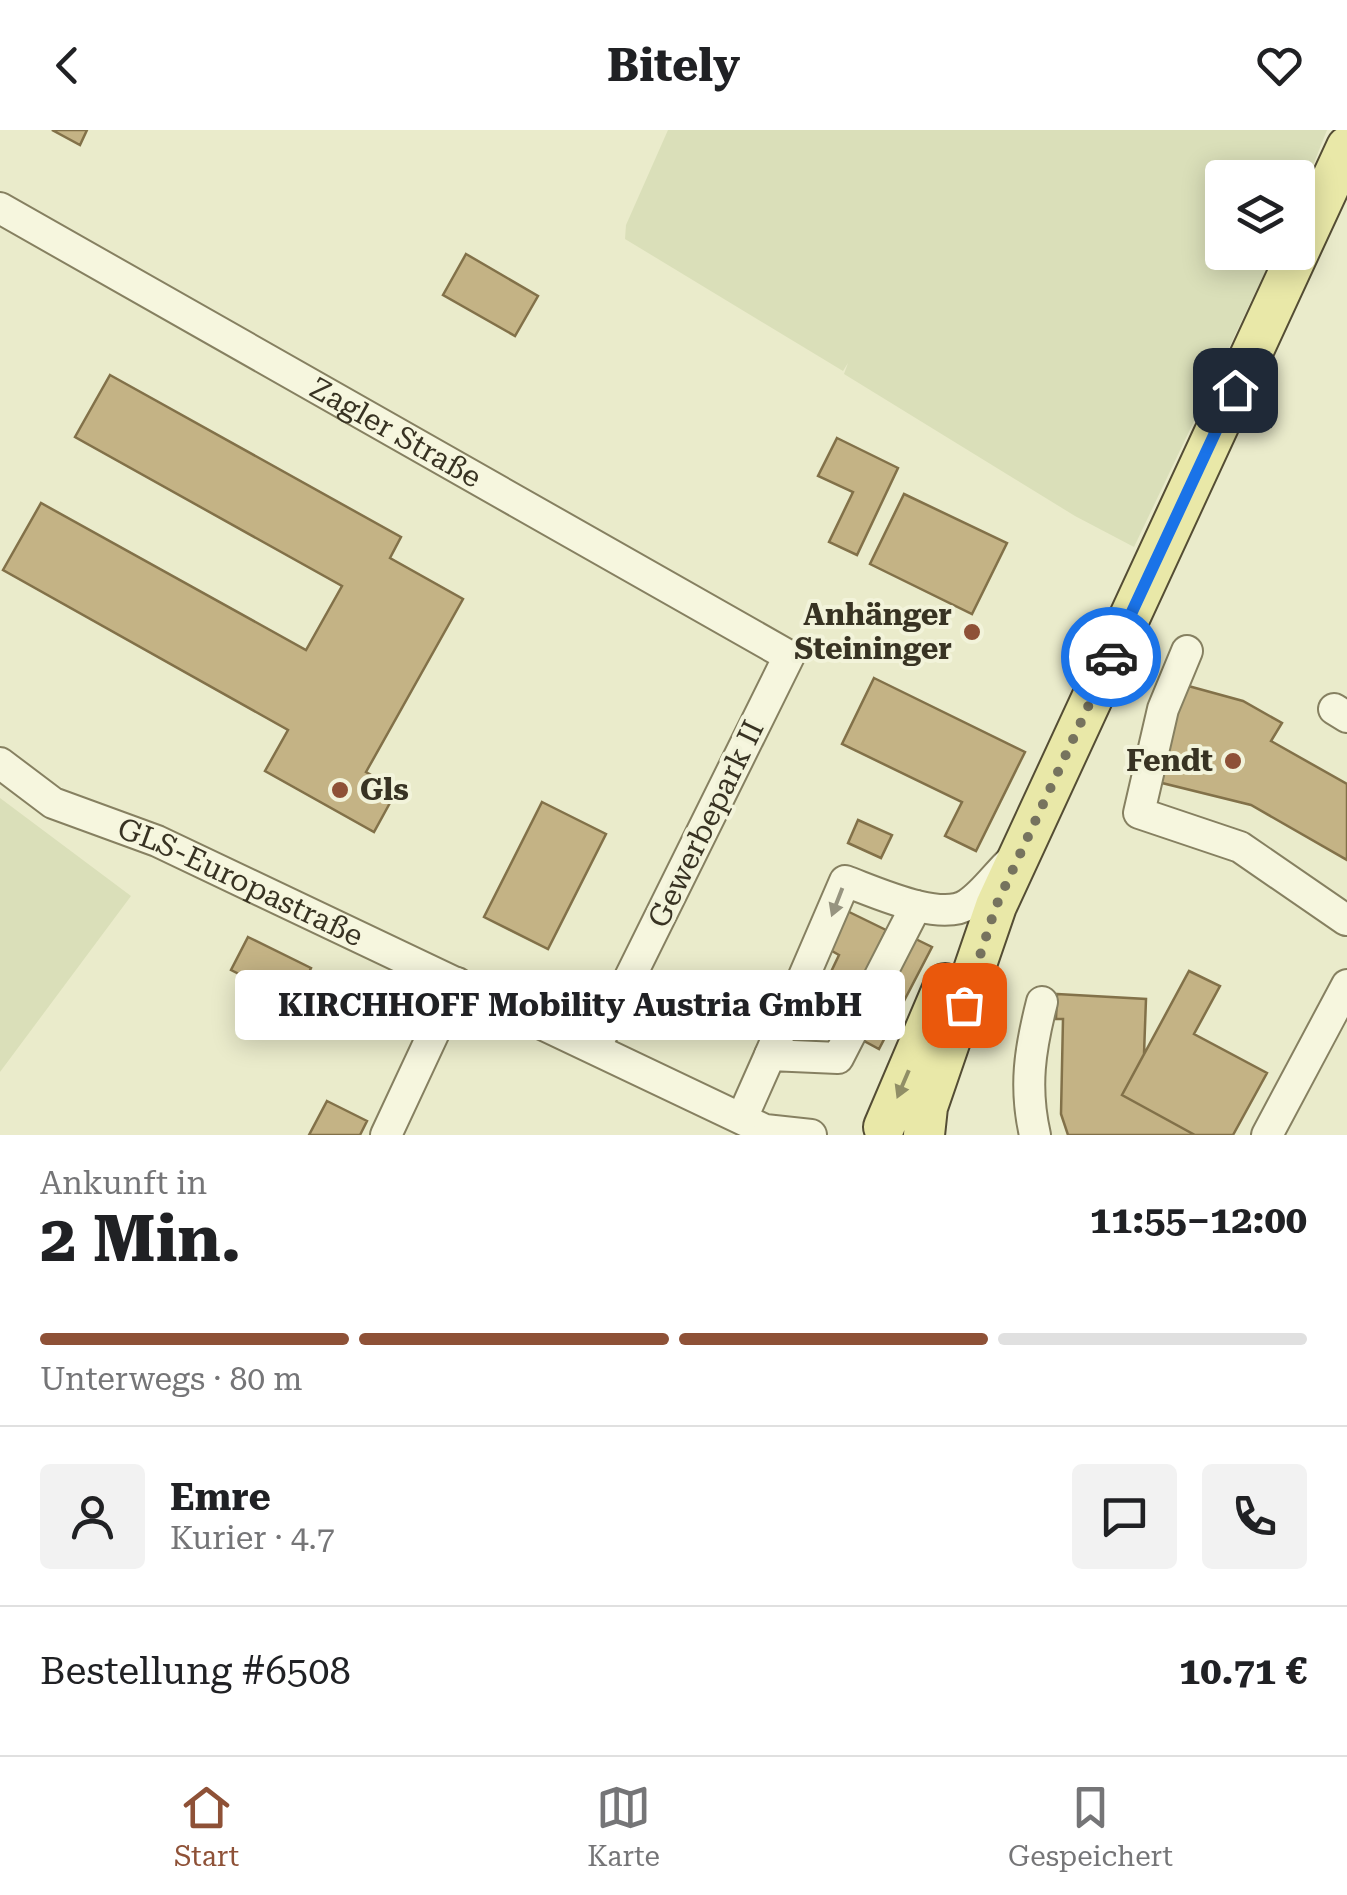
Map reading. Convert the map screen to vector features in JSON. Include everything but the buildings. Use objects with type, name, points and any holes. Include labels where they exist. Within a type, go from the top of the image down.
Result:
[{"type":"main road","points":[[924,1135],[927,1107],[996,906],[1347,147]]},
{"type":"main road","points":[[882,1132],[953,965],[996,906]]},
{"type":"street","name":"Zagler Straße","points":[[0,208],[789,656]]},
{"type":"street","points":[[1187,652],[1163,710],[1139,813],[1240,848],[1347,921]]},
{"type":"street","name":"Gewerbepark II","points":[[596,1046],[789,656]]},
{"type":"street","name":"GLS-Europastraße","points":[[0,763],[68,810],[157,840],[596,1046],[759,1128]]},
{"type":"street","points":[[811,1135],[759,1128],[770,1056],[845,881],[916,906],[966,906],[1020,851]]},
{"type":"street","points":[[770,1056],[838,1058],[916,906]]},
{"type":"street","points":[[386,1135],[458,984]]},
{"type":"street","points":[[1267,1135],[1347,985]]},
{"type":"street","points":[[1035,1135],[1028,1105],[1028,1057],[1042,1002]]},
{"type":"green space","points":[[668,130],[1327,130],[1315,160],[1205,160],[1205,270],[1266,270],[1134,547],[1075,516],[844,374],[848,363],[843,371],[625,239],[626,225]]},
{"type":"green space","points":[[0,798],[131,896],[0,1072]]},
{"type":"way so far","points":[[964,1005],[996,906],[1111,657]]},
{"type":"place","name":"Anhänger Steininger","points":[[972,632]]},
{"type":"place","name":"Fendt","points":[[1233,761]]},
{"type":"place","name":"Gls","points":[[340,790]]},
{"type":"place","name":"KIRCHHOFF Mobility Austria GmbH","points":[[964,1005]]},
{"type":"route","points":[[1111,657],[1235,390]]}]
